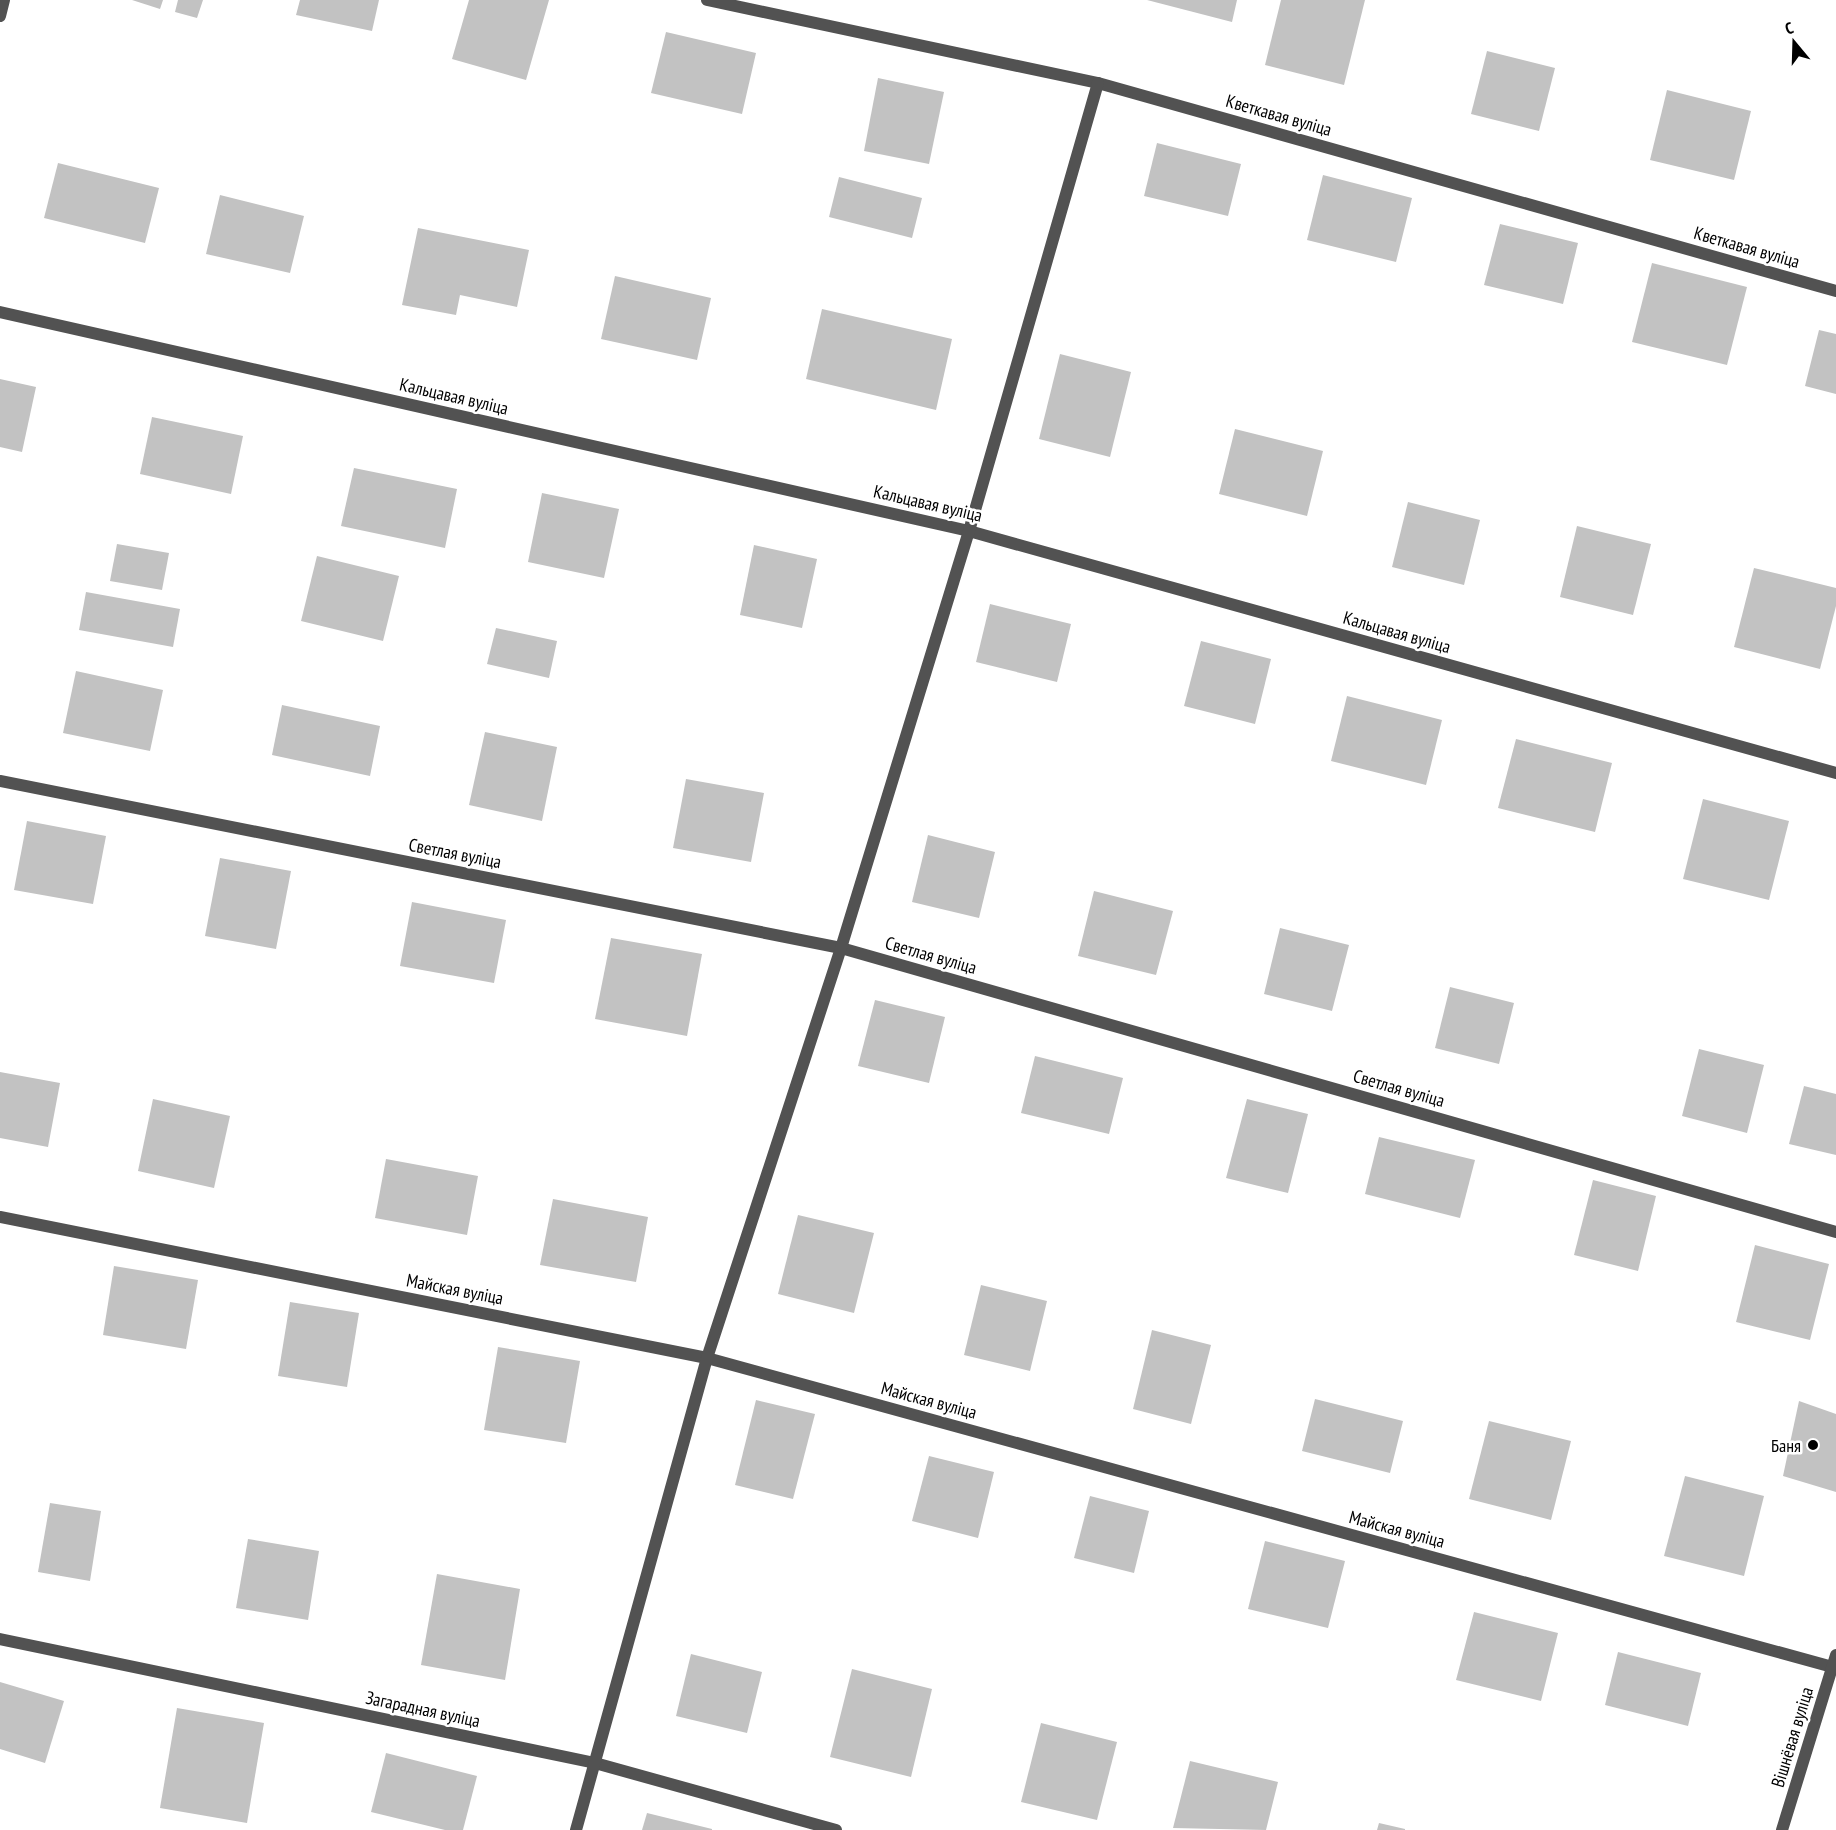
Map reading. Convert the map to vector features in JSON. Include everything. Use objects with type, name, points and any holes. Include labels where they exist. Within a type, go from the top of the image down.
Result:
[{"type":"street","points":[[0,16],[4,0]]},
{"type":"street","name":"Кветкавая вуліца","points":[[707,0],[1098,83],[1836,291]]},
{"type":"street","points":[[576,1830],[707,1358],[841,948],[969,531],[1098,83]]},
{"type":"street","name":"Кальцавая вуліца","points":[[0,312],[969,531],[1836,773]]},
{"type":"street","name":"Светлая вуліца","points":[[0,782],[841,948],[1836,1232]]},
{"type":"street","name":"Майская вуліца","points":[[0,1217],[707,1358],[1835,1664]]},
{"type":"street","name":"Загарадная вуліца","points":[[0,1639],[595,1763],[836,1830]]},
{"type":"street","name":"Вішнёвая вуліца","points":[[1782,1830],[1835,1664]]},
{"type":"building","points":[[132,0],[163,0],[160,9]]},
{"type":"building","points":[[178,0],[203,0],[197,18],[175,12]]},
{"type":"building","points":[[300,0],[379,0],[372,31],[296,15]]},
{"type":"building","points":[[469,0],[549,0],[526,80],[452,59]]},
{"type":"building","points":[[1147,0],[1237,0],[1232,22]]},
{"type":"building","points":[[1281,0],[1365,0],[1344,85],[1265,65]]},
{"type":"building","points":[[666,32],[756,53],[742,114],[651,93]]},
{"type":"building","points":[[1487,51],[1555,68],[1539,131],[1471,114]]},
{"type":"building","points":[[878,78],[944,92],[929,164],[864,151]]},
{"type":"building","points":[[1667,90],[1751,111],[1734,180],[1650,160]]},
{"type":"building","points":[[1157,143],[1241,164],[1228,216],[1144,196]]},
{"type":"building","points":[[58,163],[159,188],[145,243],[44,218]]},
{"type":"building","points":[[1323,175],[1412,198],[1396,262],[1307,240]]},
{"type":"building","points":[[839,177],[922,198],[912,238],[829,217]]},
{"type":"building","points":[[220,195],[304,216],[290,273],[206,254]]},
{"type":"building","points":[[1500,224],[1578,243],[1563,304],[1484,285]]},
{"type":"building","points":[[418,228],[529,250],[517,307],[460,295],[456,315],[402,305]]},
{"type":"building","points":[[1652,263],[1747,287],[1727,365],[1632,342]]},
{"type":"building","points":[[615,276],[711,298],[697,360],[601,339]]},
{"type":"building","points":[[822,309],[952,339],[936,410],[806,379]]},
{"type":"building","points":[[1819,330],[1836,334],[1836,394],[1805,386]]},
{"type":"building","points":[[1060,354],[1131,372],[1110,457],[1039,439]]},
{"type":"building","points":[[0,379],[36,387],[22,452],[0,447]]},
{"type":"building","points":[[152,417],[243,436],[231,494],[140,474]]},
{"type":"building","points":[[1235,429],[1323,451],[1307,516],[1219,494]]},
{"type":"building","points":[[354,468],[457,489],[445,548],[341,526]]},
{"type":"building","points":[[542,493],[619,509],[604,578],[528,562]]},
{"type":"building","points":[[1408,502],[1480,520],[1464,585],[1392,567]]},
{"type":"building","points":[[1577,526],[1651,544],[1633,615],[1560,597]]},
{"type":"building","points":[[117,544],[169,553],[162,590],[110,581]]},
{"type":"building","points":[[754,545],[817,559],[802,628],[740,615]]},
{"type":"building","points":[[317,556],[399,576],[383,641],[301,621]]},
{"type":"building","points":[[1754,568],[1836,588],[1836,606],[1820,669],[1734,647]]},
{"type":"building","points":[[86,592],[180,609],[173,647],[79,630]]},
{"type":"building","points":[[990,604],[1071,624],[1057,682],[976,662]]},
{"type":"building","points":[[496,628],[557,641],[549,678],[487,664]]},
{"type":"building","points":[[1201,641],[1271,659],[1255,724],[1184,706]]},
{"type":"building","points":[[76,671],[163,690],[150,751],[63,733]]},
{"type":"building","points":[[1347,696],[1442,720],[1426,785],[1331,761]]},
{"type":"building","points":[[282,705],[380,726],[370,776],[272,755]]},
{"type":"building","points":[[485,732],[557,747],[542,821],[469,805]]},
{"type":"building","points":[[1516,739],[1612,763],[1595,832],[1498,808]]},
{"type":"building","points":[[686,779],[764,793],[751,862],[673,848]]},
{"type":"building","points":[[1703,799],[1789,821],[1769,900],[1683,879]]},
{"type":"building","points":[[27,821],[106,836],[93,904],[14,890]]},
{"type":"building","points":[[928,835],[995,852],[979,918],[912,902]]},
{"type":"building","points":[[220,858],[291,871],[276,949],[205,936]]},
{"type":"building","points":[[1094,891],[1173,911],[1156,975],[1078,956]]},
{"type":"building","points":[[412,902],[506,920],[494,983],[400,966]]},
{"type":"building","points":[[1280,928],[1349,945],[1332,1011],[1264,994]]},
{"type":"building","points":[[611,938],[702,954],[687,1036],[595,1019]]},
{"type":"building","points":[[1450,987],[1514,1003],[1499,1064],[1435,1048]]},
{"type":"building","points":[[875,1000],[945,1017],[929,1083],[858,1066]]},
{"type":"building","points":[[1699,1049],[1764,1065],[1747,1133],[1682,1116]]},
{"type":"building","points":[[1035,1056],[1123,1078],[1109,1134],[1021,1113]]},
{"type":"building","points":[[0,1072],[60,1083],[48,1147],[0,1138]]},
{"type":"building","points":[[1804,1086],[1836,1094],[1836,1155],[1789,1144]]},
{"type":"building","points":[[153,1099],[230,1116],[214,1188],[138,1171]]},
{"type":"building","points":[[1247,1099],[1308,1114],[1288,1193],[1226,1178]]},
{"type":"building","points":[[1379,1137],[1475,1160],[1460,1218],[1365,1194]]},
{"type":"building","points":[[386,1159],[478,1176],[467,1235],[375,1218]]},
{"type":"building","points":[[1593,1180],[1656,1196],[1638,1271],[1574,1255]]},
{"type":"building","points":[[553,1199],[648,1217],[636,1282],[540,1265]]},
{"type":"building","points":[[798,1215],[874,1233],[854,1313],[778,1294]]},
{"type":"building","points":[[1755,1245],[1829,1264],[1810,1340],[1736,1322]]},
{"type":"building","points":[[114,1266],[198,1280],[186,1349],[103,1335]]},
{"type":"building","points":[[981,1285],[1047,1301],[1030,1371],[964,1355]]},
{"type":"building","points":[[290,1302],[359,1313],[347,1387],[278,1376]]},
{"type":"building","points":[[1152,1330],[1211,1345],[1191,1424],[1133,1409]]},
{"type":"building","points":[[498,1347],[580,1361],[566,1443],[484,1430]]},
{"type":"building","points":[[1315,1399],[1403,1421],[1390,1473],[1302,1451]]},
{"type":"building","points":[[756,1400],[815,1414],[793,1499],[735,1485]]},
{"type":"building","name":"Баня","points":[[1799,1401],[1836,1414],[1836,1492],[1783,1476]]},
{"type":"building","points":[[1489,1421],[1571,1441],[1551,1520],[1469,1499]]},
{"type":"building","points":[[929,1456],[994,1472],[978,1538],[912,1521]]},
{"type":"building","points":[[1685,1476],[1764,1496],[1744,1576],[1664,1556]]},
{"type":"building","points":[[1090,1496],[1149,1511],[1134,1573],[1074,1558]]},
{"type":"building","points":[[50,1503],[101,1511],[90,1581],[38,1572]]},
{"type":"building","points":[[248,1539],[319,1551],[308,1620],[236,1608]]},
{"type":"building","points":[[1265,1541],[1345,1561],[1328,1628],[1248,1609]]},
{"type":"building","points":[[437,1574],[520,1589],[505,1680],[421,1665]]},
{"type":"building","points":[[1474,1612],[1558,1633],[1541,1701],[1456,1680]]},
{"type":"building","points":[[1618,1652],[1701,1673],[1688,1726],[1605,1705]]},
{"type":"building","points":[[691,1654],[762,1672],[747,1733],[676,1716]]},
{"type":"building","points":[[852,1669],[932,1689],[911,1777],[830,1757]]},
{"type":"building","points":[[0,1682],[64,1701],[45,1763],[0,1749]]},
{"type":"building","points":[[177,1708],[264,1723],[247,1823],[160,1808]]},
{"type":"building","points":[[1041,1723],[1117,1742],[1097,1820],[1021,1802]]},
{"type":"building","points":[[386,1753],[477,1776],[463,1830],[445,1830],[371,1812]]},
{"type":"building","points":[[1190,1761],[1278,1782],[1266,1830],[1173,1828]]},
{"type":"building","points":[[647,1813],[712,1829],[712,1830],[642,1830]]},
{"type":"building","points":[[1379,1823],[1405,1829],[1405,1830],[1377,1830]]},
{"type":"place","name":"Баня","points":[[1813,1445]]}]
